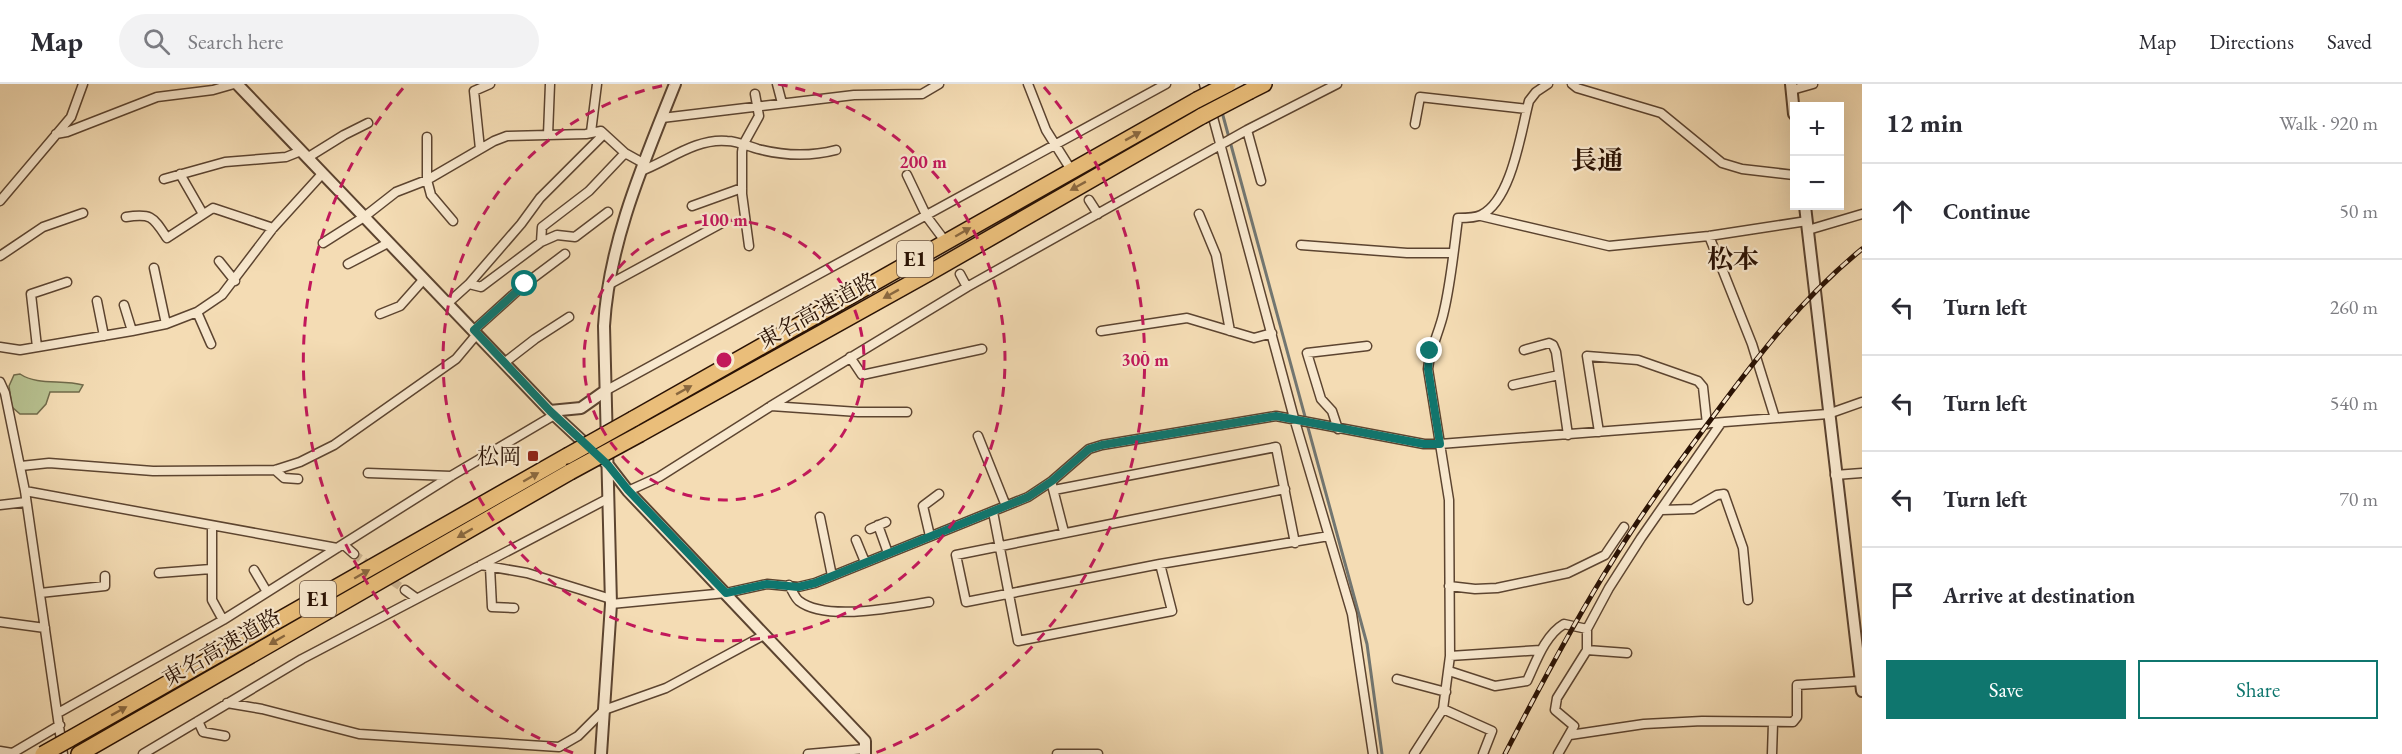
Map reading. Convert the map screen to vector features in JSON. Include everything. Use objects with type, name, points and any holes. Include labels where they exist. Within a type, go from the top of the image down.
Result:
[{"type":"highway","name":"東名高速道路","points":[[43,754],[66,747],[567,456],[1228,84]]},
{"type":"highway","name":"東名高速道路","points":[[79,754],[570,472],[929,273],[1202,116],[1264,84]]},
{"type":"street","points":[[0,201],[71,117],[83,84]]},
{"type":"street","points":[[56,134],[67,132],[157,97],[213,90],[236,84],[504,363],[608,465],[628,490],[865,741],[865,752],[808,754]]},
{"type":"street","points":[[480,149],[474,91],[490,84]]},
{"type":"street","points":[[548,135],[550,84]]},
{"type":"street","points":[[591,132],[597,84]]},
{"type":"street","points":[[601,754],[611,602],[604,326],[608,285],[628,204],[675,84]]},
{"type":"street","points":[[777,84],[782,103]]},
{"type":"street","points":[[662,118],[854,95],[922,94],[939,84]]},
{"type":"street","points":[[1028,84],[1054,146],[1068,165]]},
{"type":"street","points":[[58,713],[223,620],[553,412],[581,408],[605,391],[927,217],[1166,84]]},
{"type":"street","points":[[1204,84],[1294,418],[1356,634],[1373,754]]},
{"type":"street","points":[[628,490],[659,477],[850,357],[967,287],[1247,130],[1337,84]]},
{"type":"street","points":[[1481,216],[1493,205],[1513,171],[1527,109],[1536,92],[1548,84]]},
{"type":"street","points":[[1572,84],[1577,88],[1661,113],[1722,163],[1742,169],[1790,175]]},
{"type":"street","points":[[1793,102],[1791,87],[1813,84]]},
{"type":"street","points":[[749,246],[742,188],[743,145],[759,116],[755,94]]},
{"type":"street","points":[[1415,124],[1420,97],[1527,109]]},
{"type":"street","points":[[164,179],[225,162],[304,155],[368,123]]},
{"type":"street","points":[[1247,130],[1261,182]]},
{"type":"street","points":[[323,243],[364,217],[396,192],[427,180],[507,136],[601,131],[642,167]]},
{"type":"street","points":[[447,303],[469,284],[521,224],[540,198],[604,134]]},
{"type":"street","points":[[427,137],[427,180],[431,195],[453,221]]},
{"type":"street","points":[[642,167],[706,143],[728,141],[779,154],[814,156],[836,150]]},
{"type":"street","points":[[541,242],[542,227],[589,191],[625,153]]},
{"type":"street","points":[[180,174],[203,214]]},
{"type":"street","points":[[0,347],[20,350],[132,332],[166,324],[197,312],[222,295],[235,281],[273,228],[322,174]]},
{"type":"street","points":[[907,175],[927,217],[942,237]]},
{"type":"street","points":[[692,206],[742,188]]},
{"type":"street","points":[[1089,200],[1098,214]]},
{"type":"street","points":[[126,217],[145,214],[154,218],[167,238],[213,208],[273,228]]},
{"type":"street","points":[[1570,735],[1644,724],[1702,721],[1793,722],[1797,717],[1797,685],[1862,684],[1835,475],[1805,210]]},
{"type":"street","points":[[469,284],[481,287],[541,242],[557,235],[575,237],[608,212]]},
{"type":"street","points":[[0,256],[43,227],[83,213]]},
{"type":"street","points":[[1199,214],[1216,255],[1230,331]]},
{"type":"street","points":[[1414,754],[1443,709],[1449,671],[1449,501],[1428,369],[1430,351],[1437,340],[1445,308],[1458,218],[1481,216],[1609,246],[1807,226],[1862,214]]},
{"type":"street","points":[[608,285],[722,223]]},
{"type":"street","points":[[1708,236],[1752,344],[1775,418]]},
{"type":"street","points":[[348,264],[388,243]]},
{"type":"street","points":[[1301,246],[1407,253],[1454,253]]},
{"type":"street","points":[[21,466],[49,463],[153,471],[275,470],[300,462],[334,445],[456,359],[476,332],[525,284],[565,254]]},
{"type":"street","points":[[219,261],[235,281]]},
{"type":"street","points":[[154,268],[166,324]]},
{"type":"street","points":[[960,273],[967,287]]},
{"type":"street","points":[[380,314],[400,306],[424,279]]},
{"type":"street","points":[[37,347],[31,294],[67,282]]},
{"type":"street","points":[[97,301],[104,336]]},
{"type":"street","points":[[124,305],[132,332]]},
{"type":"street","points":[[197,312],[211,344]]},
{"type":"street","points":[[504,363],[569,317]]},
{"type":"street","points":[[1101,331],[1187,318],[1254,338],[1272,333]]},
{"type":"street","points":[[1524,350],[1553,345],[1569,435]]},
{"type":"street","points":[[1338,429],[1332,411],[1321,399],[1307,353],[1366,346]]},
{"type":"street","points":[[850,357],[862,375],[982,349]]},
{"type":"street","points":[[1599,432],[1587,356],[1638,360],[1698,381],[1703,387],[1707,424]]},
{"type":"street","points":[[1513,385],[1559,375]]},
{"type":"street","points":[[0,382],[4,390],[21,466],[58,713],[66,747]]},
{"type":"street","points":[[1053,486],[1089,449],[1276,416],[1424,444],[1440,444],[1828,414],[1862,402]]},
{"type":"street","points":[[771,406],[858,412],[907,412]]},
{"type":"street","points":[[1558,754],[1574,726],[1555,710],[1557,698],[1587,650],[1587,629],[1641,538],[1721,423]]},
{"type":"street","points":[[978,436],[1006,506]]},
{"type":"street","points":[[481,565],[527,573],[611,602],[726,593],[767,584],[798,587],[832,576],[1053,486],[1276,447],[1295,543]]},
{"type":"street","points":[[275,470],[284,478],[298,478]]},
{"type":"street","points":[[368,473],[451,476]]},
{"type":"street","points":[[1835,475],[1862,473]]},
{"type":"street","points":[[1053,486],[1064,532]]},
{"type":"street","points":[[1286,489],[956,555],[966,602],[1160,564],[1329,536]]},
{"type":"street","points":[[25,491],[212,526],[340,546],[354,554]]},
{"type":"street","points":[[930,536],[922,506],[939,494]]},
{"type":"street","points":[[1662,510],[1693,509],[1724,494],[1743,548],[1748,600]]},
{"type":"street","points":[[143,754],[302,659],[607,499]]},
{"type":"street","points":[[0,505],[26,502]]},
{"type":"street","points":[[993,512],[1018,641],[1172,611],[1160,564]]},
{"type":"street","points":[[820,517],[832,576]]},
{"type":"street","points":[[878,525],[888,553]]},
{"type":"street","points":[[212,526],[212,600],[223,620]]},
{"type":"street","points":[[1449,586],[1476,589],[1497,588],[1568,573],[1605,555],[1624,527]]},
{"type":"street","points":[[856,540],[865,562]]},
{"type":"street","points":[[490,567],[492,607],[514,608]]},
{"type":"street","points":[[159,573],[211,569]]},
{"type":"street","points":[[254,570],[267,592]]},
{"type":"street","points":[[40,593],[105,586],[105,576]]},
{"type":"street","points":[[789,585],[798,600],[814,607],[833,610],[877,610],[928,602]]},
{"type":"street","points":[[405,590],[416,598]]},
{"type":"street","points":[[0,622],[45,628]]},
{"type":"street","points":[[1449,671],[1495,686],[1527,681],[1541,651],[1557,628],[1564,624],[1587,629]]},
{"type":"street","points":[[227,703],[262,709],[359,734],[559,747],[578,736],[604,710],[666,688],[764,635]]},
{"type":"street","points":[[1587,650],[1627,653]]},
{"type":"street","points":[[1450,656],[1541,651]]},
{"type":"street","points":[[1397,679],[1446,692]]},
{"type":"street","points":[[1443,709],[1492,731],[1483,754]]},
{"type":"street","points":[[198,721],[203,732],[225,736]]},
{"type":"street","points":[[1772,754],[1773,723]]},
{"type":"street","points":[[0,751],[12,754],[60,725]]},
{"type":"street","points":[[1057,754],[1098,754]]},
{"type":"green space","points":[[20,374],[34,380],[83,385],[79,392],[50,392],[46,404],[37,414],[20,414],[12,407],[9,386],[14,375]]},
{"type":"waterway","points":[[1222,112],[1367,644],[1382,754]]},
{"type":"tunnel","points":[[354,554],[405,590]]},
{"type":"railway","points":[[1505,754],[1584,607],[1661,488],[1729,395],[1800,307],[1862,249]]},
{"type":"place","name":"松岡","points":[[533,456]]},
{"type":"district","name":"長通","points":[[1597,160]]},
{"type":"district","name":"松本","points":[[1733,259]]},
{"type":"route","points":[[525,284],[474,330],[550,411],[556,414],[608,465],[628,490],[726,593],[767,584],[798,587],[815,583],[1028,497],[1052,481],[1089,449],[1123,440],[1276,416],[1424,444],[1440,444],[1428,369],[1430,351]]}]
